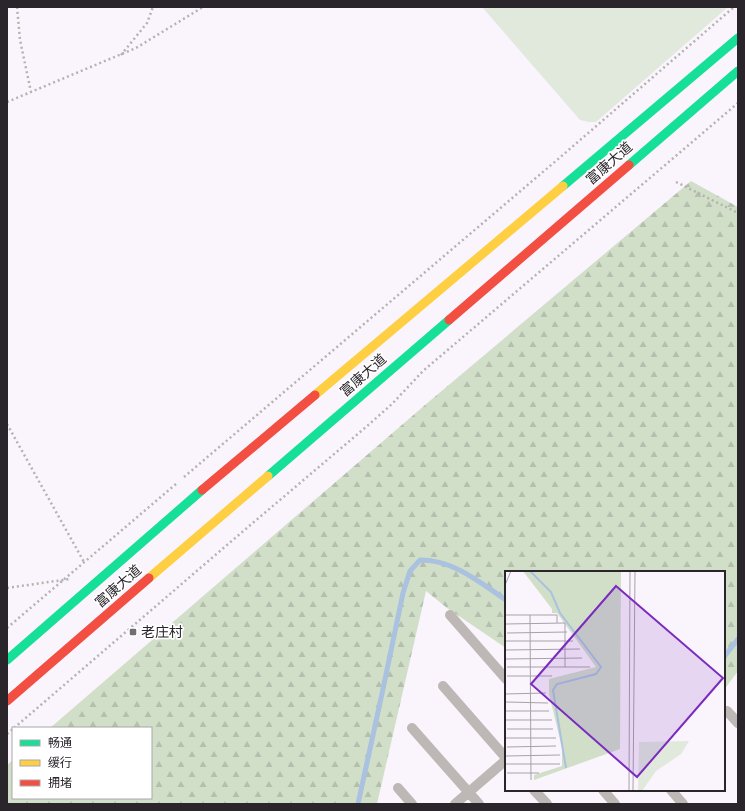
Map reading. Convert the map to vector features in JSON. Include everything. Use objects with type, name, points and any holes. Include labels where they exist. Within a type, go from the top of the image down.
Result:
[{"type":"street","name":"富康大道","points":[[7,660],[122,565],[738,38]]},
{"type":"street","name":"富康大道","points":[[7,701],[138,583],[254,482],[738,71]]},
{"type":"lane","points":[[450,615],[505,678]]},
{"type":"lane","points":[[443,686],[505,758]]},
{"type":"lane","points":[[728,711],[738,724]]},
{"type":"lane","points":[[412,728],[479,804]]},
{"type":"lane","points":[[455,804],[505,760]]},
{"type":"lane","points":[[398,788],[412,804]]},
{"type":"lane","points":[[535,791],[547,804]]},
{"type":"lane","points":[[604,791],[615,804]]},
{"type":"lane","points":[[672,791],[683,804]]},
{"type":"path","points":[[17,7],[20,40],[31,92]]},
{"type":"path","points":[[121,55],[147,23],[153,7]]},
{"type":"path","points":[[7,102],[136,48],[203,7]]},
{"type":"path","points":[[7,628],[557,160],[734,7]]},
{"type":"path","points":[[14,727],[366,428],[424,371],[738,103]]},
{"type":"path","points":[[676,182],[738,213]]},
{"type":"path","points":[[7,424],[84,562]]},
{"type":"path","points":[[7,588],[71,579]]},
{"type":"shaded area","points":[[482,7],[728,7],[596,122],[589,122],[580,120]]},
{"type":"green space","points":[[691,181],[738,207],[738,671],[725,689],[725,571],[505,571],[505,647],[447,608],[426,591],[377,804],[7,804],[7,765],[12,761],[12,799],[152,799],[152,727],[51,727],[425,405]]},
{"type":"waterway","points":[[358,804],[403,593],[410,571],[420,560],[444,564],[466,573],[505,599]]},
{"type":"waterway","points":[[725,656],[738,639]]},
{"type":"traffic: fast","points":[[563,186],[738,38]]},
{"type":"traffic: fast","points":[[629,165],[738,71]]},
{"type":"traffic: fast","points":[[268,476],[449,320]]},
{"type":"traffic: fast","points":[[7,660],[202,490]]},
{"type":"traffic: slow","points":[[315,395],[563,186]]},
{"type":"traffic: slow","points":[[149,578],[268,476]]},
{"type":"traffic: jam","points":[[449,320],[629,165]]},
{"type":"traffic: jam","points":[[202,490],[315,395]]},
{"type":"traffic: jam","points":[[7,701],[149,578]]},
{"type":"place","name":"老庄村","points":[[133,632]]}]
